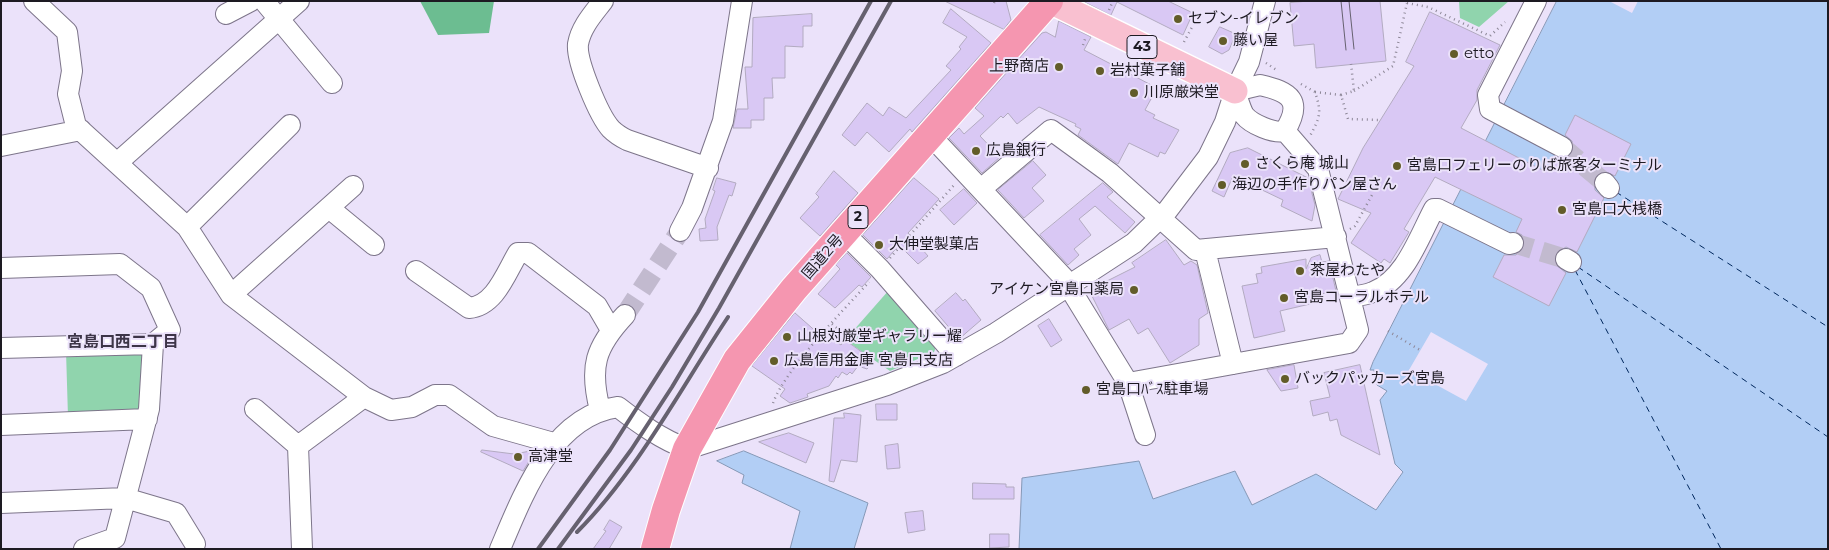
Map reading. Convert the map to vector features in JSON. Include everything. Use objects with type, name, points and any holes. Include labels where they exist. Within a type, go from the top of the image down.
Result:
[{"type":"highway","name":"国道2号","points":[[655,549],[674,485],[688,449],[737,360],[770,318],[844,232],[1050,1]]},
{"type":"main road","name":"43","points":[[1050,1],[1235,91]]},
{"type":"street","points":[[34,1],[67,32],[72,71],[68,94],[76,126],[187,227],[231,295],[364,397],[391,410],[412,407],[435,395],[449,395],[493,426],[557,444]]},
{"type":"street","points":[[226,14],[251,1]]},
{"type":"street","points":[[264,1],[332,84]]},
{"type":"street","points":[[117,163],[299,1]]},
{"type":"street","points":[[603,1],[581,32],[578,58],[582,71],[605,120],[618,135],[627,140],[708,168]]},
{"type":"street","points":[[680,231],[692,208],[708,168],[723,121],[742,1]]},
{"type":"street","points":[[500,549],[526,491],[557,444],[577,424],[600,410],[618,407],[645,429],[667,441],[688,449],[887,385],[956,356],[1069,287],[1134,243],[1161,218],[1208,157],[1225,122],[1235,91],[1252,53],[1265,1]]},
{"type":"street","points":[[1536,1],[1488,95],[1490,109],[1561,146]]},
{"type":"street","points":[[1235,91],[1260,85],[1286,95],[1295,108],[1294,116],[1285,131]]},
{"type":"street","points":[[1235,91],[1242,112],[1249,119],[1276,132],[1285,131]]},
{"type":"street","points":[[187,227],[290,125]]},
{"type":"street","points":[[1,146],[81,130]]},
{"type":"street","points":[[981,189],[1051,130],[1110,173],[1196,250],[1336,237]]},
{"type":"street","points":[[1128,383],[1349,343],[1358,330],[1318,169],[1285,131]]},
{"type":"street","points":[[930,135],[1063,277],[1128,383],[1145,435]]},
{"type":"street","points":[[231,295],[353,186]]},
{"type":"street","points":[[328,208],[374,245]]},
{"type":"street","points":[[1350,297],[1374,292],[1392,279],[1404,265],[1434,209],[1438,209],[1511,244]]},
{"type":"street","points":[[844,232],[880,269],[956,356]]},
{"type":"street","points":[[1204,250],[1233,364]]},
{"type":"street","points":[[416,271],[469,308],[480,307],[490,300],[518,253],[528,253],[597,306],[611,330]]},
{"type":"street","points":[[1,268],[120,264],[151,288],[170,330],[153,344],[130,347],[1,348]]},
{"type":"street","points":[[600,410],[594,388],[593,368],[599,348],[611,330],[625,315]]},
{"type":"street","points":[[87,548],[115,538],[148,419],[153,344]]},
{"type":"street","points":[[298,446],[364,397]]},
{"type":"street","points":[[255,409],[298,446],[302,549]]},
{"type":"street","points":[[1,425],[106,418],[148,419]]},
{"type":"street","points":[[1,503],[125,498],[176,513],[195,544]]},
{"type":"path","points":[[1316,92],[1341,95],[1354,91],[1393,66],[1407,2],[1428,7],[1490,36],[1512,16]]},
{"type":"path","points":[[1184,42],[1198,16]]},
{"type":"path","points":[[1083,45],[1085,39]]},
{"type":"path","points":[[1351,64],[1354,91]]},
{"type":"path","points":[[1341,95],[1348,119],[1380,120]]},
{"type":"path","points":[[773,406],[787,380],[832,324],[965,172]]},
{"type":"path","points":[[1336,237],[1355,226],[1372,196]]},
{"type":"path","points":[[832,324],[846,336]]},
{"type":"path","points":[[1388,331],[1420,350]]},
{"type":"green space","points":[[420,1],[494,1],[489,33],[438,35]]},
{"type":"green space","points":[[1459,1],[1509,1],[1479,27],[1460,18]]},
{"type":"green space","points":[[889,290],[936,347],[934,352],[890,371],[845,340]]},
{"type":"green space","points":[[147,348],[144,414],[68,417],[66,351]]},
{"type":"water","points":[[1557,1],[1828,1],[1828,549],[1019,549],[1022,478],[1139,461],[1153,499],[1235,471],[1252,505],[1316,474],[1376,510],[1403,472],[1395,464],[1380,400],[1387,391],[1377,385],[1374,370],[1370,370]]},
{"type":"water","points":[[744,451],[868,503],[854,549],[790,549],[800,511],[742,483],[744,475],[717,461]]},
{"type":"pier","points":[[1609,1],[1638,1],[1632,13]]},
{"type":"pier","points":[[1431,332],[1488,364],[1466,401],[1409,370]]},
{"type":"building","points":[[945,1],[1006,1],[1011,20],[1004,29]]},
{"type":"building","points":[[1083,1],[1168,1],[1193,13],[1183,35],[1117,2],[1111,15]]},
{"type":"building","points":[[1309,1],[1380,1],[1386,61],[1316,68],[1314,44],[1294,46],[1290,3]]},
{"type":"building","points":[[951,9],[991,43],[912,132],[910,129],[889,152],[867,132],[855,146],[842,135],[867,103],[883,116],[889,107],[906,118],[951,70],[946,66],[961,49],[959,47],[967,37],[943,23]]},
{"type":"building","points":[[1430,12],[1500,45],[1477,90],[1477,100],[1461,128],[1546,172],[1554,156],[1563,159],[1573,152],[1572,141],[1565,135],[1575,115],[1631,144],[1615,176],[1604,171],[1594,178],[1595,190],[1604,198],[1577,252],[1566,247],[1556,253],[1555,264],[1566,273],[1549,306],[1493,277],[1504,255],[1516,255],[1524,247],[1522,235],[1516,232],[1522,219],[1435,177],[1404,229],[1409,232],[1390,263],[1384,259],[1381,263],[1351,243],[1371,213],[1338,199],[1363,148],[1414,66],[1406,62]]},
{"type":"building","points":[[812,14],[812,26],[803,26],[803,47],[785,46],[785,78],[772,78],[773,98],[764,98],[764,120],[751,120],[751,128],[733,128],[737,109],[748,109],[745,67],[752,67],[753,18]]},
{"type":"building","points":[[1059,21],[1091,37],[1084,50],[1157,88],[1145,110],[1155,115],[1153,118],[1179,130],[1165,154],[1160,152],[1158,157],[1129,143],[1118,164],[1078,135],[1081,129],[1075,126],[1076,124],[1039,107],[1017,124],[1008,113],[1003,118],[1001,116],[980,136],[1000,157],[982,173],[949,138],[959,128],[964,134],[984,116],[975,108],[1042,33],[1046,32],[1055,37]]},
{"type":"building","name":"藤い屋","points":[[1220,27],[1236,34],[1229,50],[1222,54],[1209,47]]},
{"type":"building","points":[[1248,148],[1308,178],[1315,205],[1312,221],[1281,206],[1283,200],[1233,176],[1224,197],[1212,191],[1230,153]]},
{"type":"building","points":[[1033,161],[1046,175],[1032,188],[1044,201],[1024,218],[998,190]]},
{"type":"building","points":[[834,171],[858,193],[820,236],[800,218],[819,197],[816,194]]},
{"type":"building","points":[[717,178],[736,183],[732,196],[729,195],[717,227],[718,240],[700,241],[699,229],[706,228],[705,219],[715,191],[713,190]]},
{"type":"building","points":[[914,178],[939,199],[908,233],[928,256],[918,264],[899,245],[887,259],[863,235]]},
{"type":"building","points":[[1103,183],[1113,192],[1107,197],[1135,222],[1125,233],[1095,206],[1079,219],[1091,235],[1074,249],[1079,255],[1068,265],[1040,235]]},
{"type":"building","points":[[964,189],[977,203],[954,225],[940,210]]},
{"type":"building","points":[[1166,240],[1184,265],[1191,261],[1197,265],[1208,313],[1199,319],[1199,345],[1170,363],[1148,328],[1138,334],[1129,319],[1109,330],[1089,290],[1135,267],[1132,263]]},
{"type":"building","points":[[847,253],[871,277],[862,287],[859,285],[835,308],[818,294],[840,269],[836,265]]},
{"type":"building","name":"宮島コーラルホテル","points":[[1320,255],[1322,262],[1329,261],[1336,291],[1321,294],[1323,301],[1280,311],[1285,331],[1254,338],[1242,286],[1258,283],[1256,274],[1262,273],[1261,267],[1306,259],[1306,269],[1311,258]]},
{"type":"building","points":[[956,293],[963,301],[965,299],[981,320],[959,339],[935,311]]},
{"type":"building","points":[[795,313],[828,342],[831,338],[841,345],[845,340],[873,360],[867,369],[858,366],[852,374],[850,372],[847,375],[842,372],[838,378],[836,376],[829,386],[807,394],[808,397],[790,403],[780,396],[785,389],[752,366]]},
{"type":"building","points":[[1049,319],[1062,340],[1051,347],[1038,326]]},
{"type":"building","name":"バックパッカーズ宮島","points":[[1294,365],[1298,388],[1281,391],[1267,370]]},
{"type":"building","points":[[1360,365],[1380,455],[1341,435],[1337,419],[1330,421],[1328,412],[1313,416],[1310,401],[1330,397],[1324,373]]},
{"type":"building","points":[[876,404],[897,404],[897,420],[877,420]]},
{"type":"building","points":[[844,413],[861,415],[857,462],[841,460],[834,482],[829,481],[834,418],[844,418]]},
{"type":"building","points":[[789,433],[814,443],[806,463],[759,442]]},
{"type":"building","points":[[898,444],[900,468],[887,469],[885,446]]},
{"type":"building","name":"高津堂","points":[[482,450],[514,454],[536,450],[523,471],[481,452]]},
{"type":"building","points":[[973,483],[1006,484],[1006,487],[1014,487],[1014,499],[973,499]]},
{"type":"building","points":[[923,511],[925,530],[908,533],[905,513]]},
{"type":"building","points":[[610,520],[622,527],[609,549],[593,549],[606,531],[604,530]]},
{"type":"building","points":[[990,534],[1009,534],[1009,547],[990,548]]},
{"type":"ferry route","points":[[1616,192],[1828,327]]},
{"type":"ferry route","points":[[1578,267],[1828,437]]},
{"type":"ferry route","points":[[1575,270],[1721,549]]},
{"type":"tunnel","points":[[1562,147],[1605,183]]},
{"type":"tunnel","points":[[625,315],[680,231]]},
{"type":"tunnel","points":[[1513,243],[1566,259]]},
{"type":"tram line","points":[[1341,1],[1346,50]]},
{"type":"tram line","points":[[1349,1],[1354,49]]},
{"type":"railway","points":[[538,549],[610,450],[698,312],[871,1]]},
{"type":"railway","points":[[558,549],[631,450],[672,387],[719,308],[891,1]]},
{"type":"railway","points":[[577,532],[599,508],[639,456],[728,317]]},
{"type":"place","name":"セブン-イレブン","points":[[1178,19]]},
{"type":"place","name":"藤い屋","points":[[1223,41]]},
{"type":"place","name":"etto","points":[[1454,54]]},
{"type":"place","name":"上野商店","points":[[1059,67]]},
{"type":"place","name":"岩村菓子舗","points":[[1100,71]]},
{"type":"place","name":"川原厳栄堂","points":[[1134,93]]},
{"type":"place","name":"広島銀行","points":[[976,151]]},
{"type":"place","name":"さくら庵 城山","points":[[1245,164]]},
{"type":"place","name":"宮島口フェリーのりば旅客ターミナル","points":[[1397,166]]},
{"type":"place","name":"海辺の手作りパン屋さん","points":[[1222,185]]},
{"type":"place","name":"宮島口大桟橋","points":[[1562,210]]},
{"type":"place","name":"大伸堂製菓店","points":[[879,245]]},
{"type":"place","name":"茶屋わたや","points":[[1300,271]]},
{"type":"place","name":"アイケン宮島口薬局","points":[[1134,290]]},
{"type":"place","name":"宮島コーラルホテル","points":[[1284,298]]},
{"type":"place","name":"山根対厳堂ギャラリー耀","points":[[787,337]]},
{"type":"place","name":"広島信用金庫 宮島口支店","points":[[774,361]]},
{"type":"place","name":"バックパッカーズ宮島","points":[[1285,379]]},
{"type":"place","name":"宮島口ﾊﾞｽ駐車場","points":[[1086,390]]},
{"type":"place","name":"高津堂","points":[[518,457]]},
{"type":"district","name":"宮島口西二丁目","points":[[123,342]]}]
